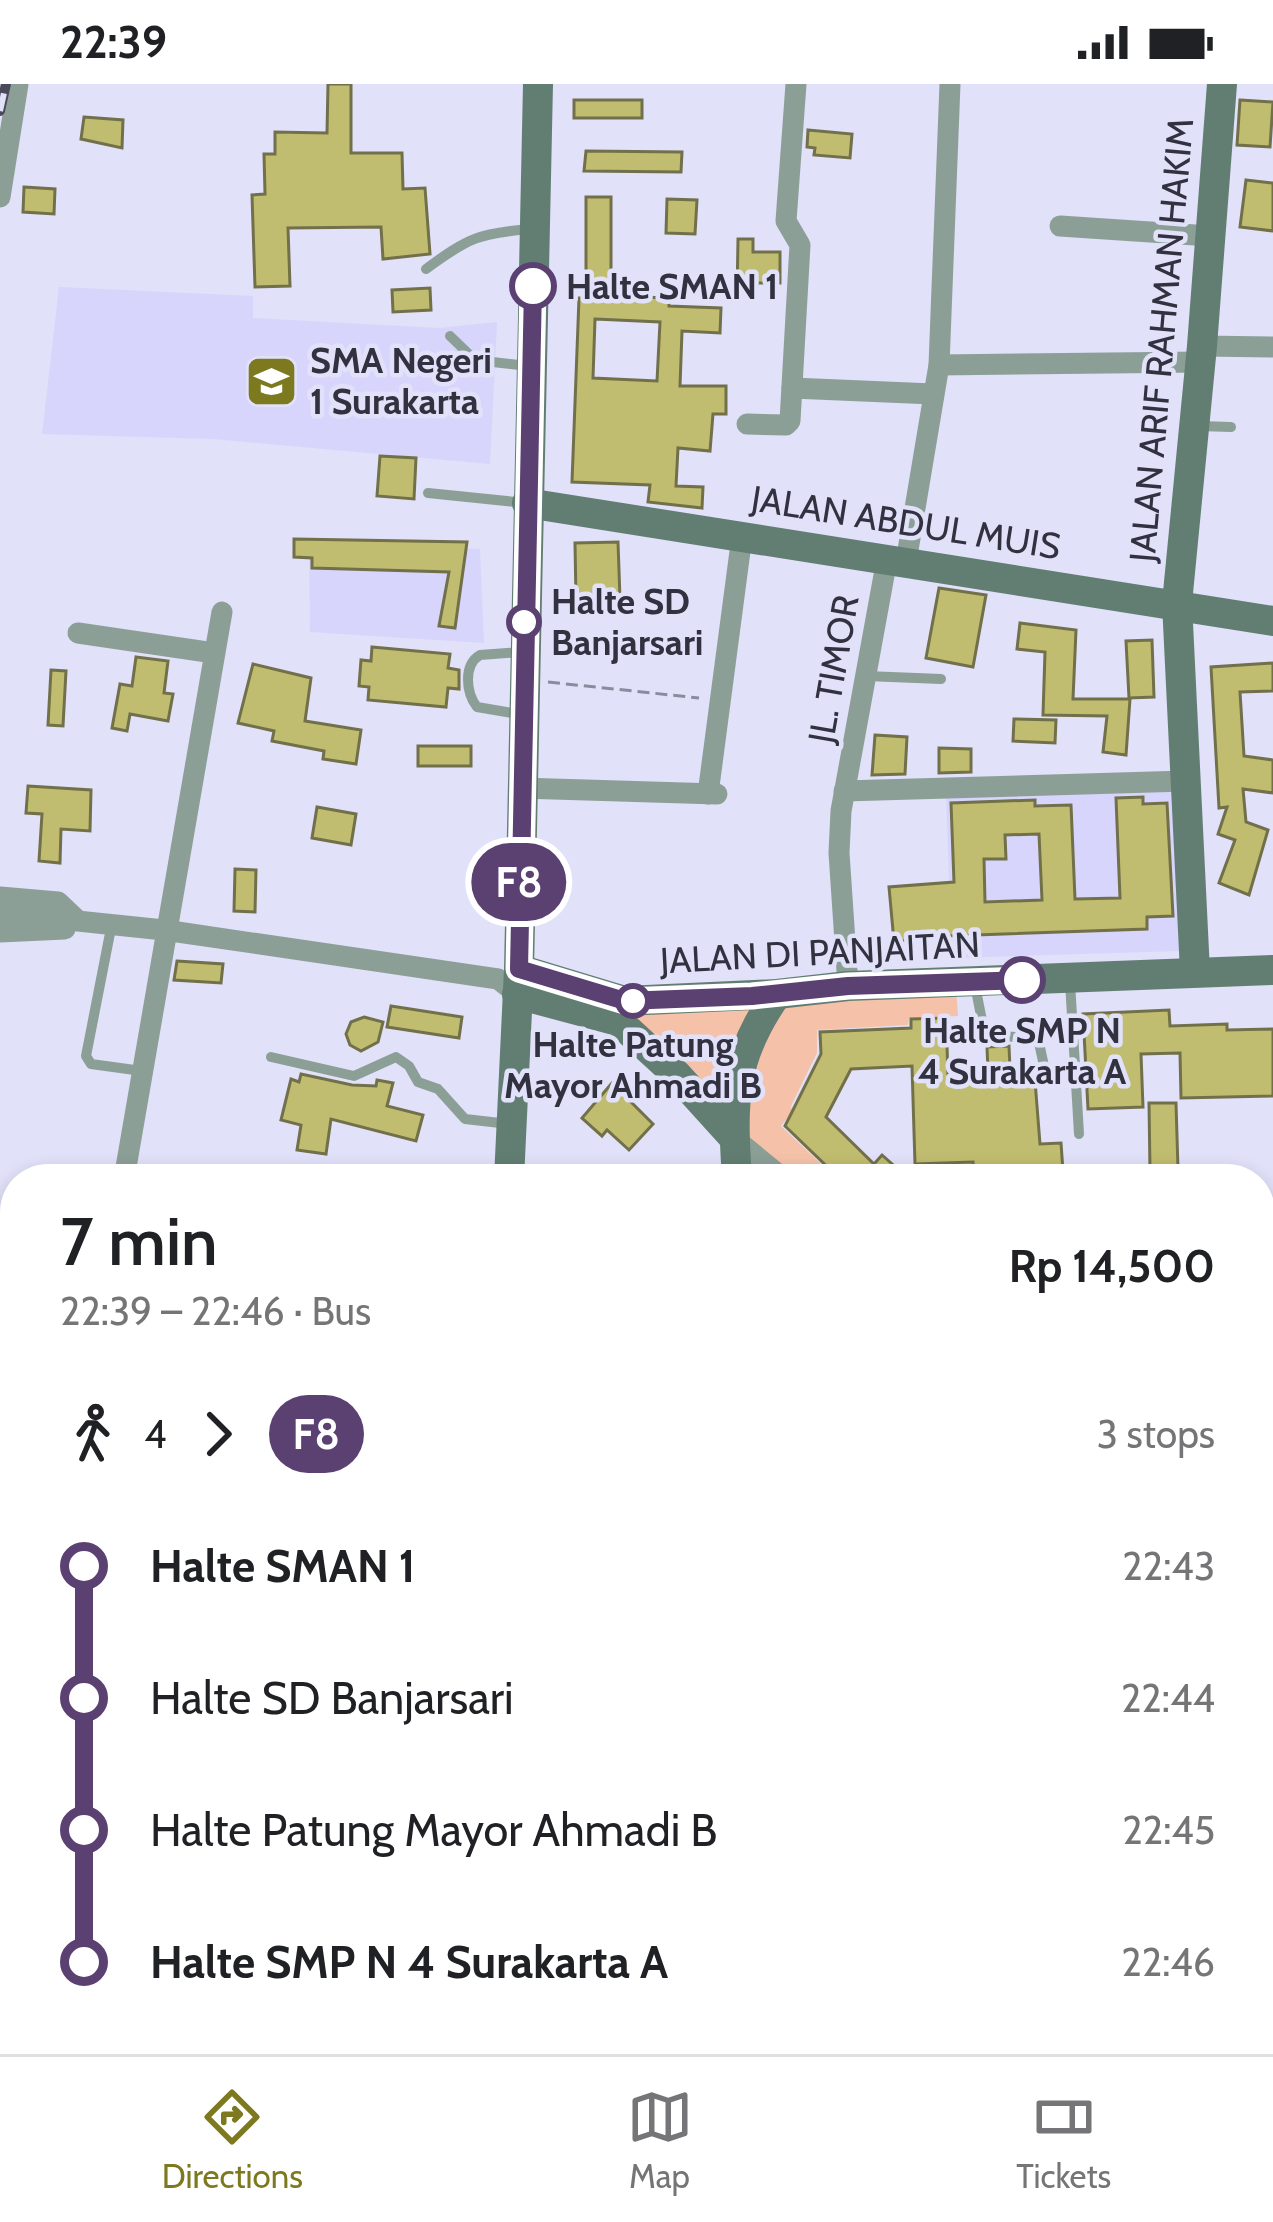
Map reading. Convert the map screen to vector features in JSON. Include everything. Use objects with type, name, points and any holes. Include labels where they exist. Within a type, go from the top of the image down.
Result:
[{"type":"main road","points":[[510,1164],[538,84]]},
{"type":"main road","name":"JALAN ARIF RAHMAN HAKIM","points":[[1195,972],[1178,604],[1222,84]]},
{"type":"main road","name":"JALAN ABDUL MUIS","points":[[527,503],[1273,621]]},
{"type":"main road","name":"JALAN DI PANJAITAN","points":[[511,981],[621,1011],[848,986],[1273,970]]},
{"type":"main road","points":[[735,1164],[736,1077],[752,1033],[777,994]]},
{"type":"main road","points":[[621,1011],[734,1138]]},
{"type":"street","points":[[0,197],[18,84]]},
{"type":"street","points":[[747,424],[788,424],[800,244],[786,221],[796,84]]},
{"type":"street","name":"JL. TIMOR","points":[[848,986],[838,853],[844,791],[939,365],[950,84]]},
{"type":"street","points":[[1060,226],[1210,236]]},
{"type":"street","points":[[939,365],[1202,354],[1273,346]]},
{"type":"street","points":[[792,388],[933,394]]},
{"type":"street","points":[[520,788],[713,794],[719,699],[742,536]]},
{"type":"street","points":[[126,1164],[222,612]]},
{"type":"street","points":[[78,633],[214,653]]},
{"type":"street","points":[[844,791],[1186,781]]},
{"type":"street","points":[[0,898],[58,902],[82,920]]},
{"type":"street","points":[[0,913],[112,923],[511,981]]},
{"type":"street","points":[[0,932],[74,928],[82,920]]},
{"type":"street","points":[[734,1138],[766,1164]]},
{"type":"lane","points":[[426,269],[466,240],[491,232],[535,229]]},
{"type":"lane","points":[[450,336],[475,360],[531,366]]},
{"type":"lane","points":[[1195,425],[1232,427]]},
{"type":"lane","points":[[428,493],[527,503]]},
{"type":"lane","points":[[521,715],[482,710],[472,703],[469,691],[474,658],[523,666]]},
{"type":"lane","points":[[866,676],[941,679]]},
{"type":"lane","points":[[112,923],[86,1056],[91,1064],[142,1071]]},
{"type":"lane","points":[[1070,979],[1079,1134]]},
{"type":"lane","points":[[975,982],[984,1031],[994,1036],[1038,1038],[1044,1066]]},
{"type":"lane","points":[[271,1057],[354,1076],[396,1057],[409,1066],[418,1082],[445,1095],[464,1119],[512,1124]]},
{"type":"path","points":[[523,666],[569,682],[660,696],[719,699]]},
{"type":"shaded area","name":"SMA Negeri 1 Surakarta","points":[[59,287],[253,296],[253,318],[439,328],[497,322],[490,464],[213,439],[42,434]]},
{"type":"shaded area","points":[[309,544],[480,549],[484,643],[310,632]]},
{"type":"shaded area","points":[[1174,790],[1179,951],[952,958],[946,797]]},
{"type":"shaded area","points":[[956,987],[958,1016],[909,1018],[908,1025],[817,1030],[817,1053],[792,1112],[781,1126],[821,1164],[779,1164],[740,1136],[742,1092],[782,999]]},
{"type":"shaded area","points":[[768,998],[730,1111],[619,1006]]},
{"type":"building","points":[[328,84],[351,84],[351,153],[402,153],[403,189],[425,188],[430,254],[383,259],[381,227],[288,228],[290,286],[255,287],[252,195],[265,194],[264,154],[275,154],[275,132],[327,133]]},
{"type":"building","points":[[574,100],[642,100],[642,118],[574,118]]},
{"type":"building","points":[[1240,100],[1273,102],[1270,147],[1237,145]]},
{"type":"building","points":[[84,117],[123,120],[122,148],[81,139]]},
{"type":"building","points":[[808,130],[852,134],[850,158],[814,155],[815,148],[807,147]]},
{"type":"building","points":[[586,151],[682,152],[681,172],[584,171]]},
{"type":"building","points":[[1246,180],[1273,183],[1273,231],[1240,227]]},
{"type":"building","points":[[24,187],[55,189],[54,214],[23,212]]},
{"type":"building","points":[[586,197],[611,197],[611,296],[669,298],[669,306],[721,308],[720,333],[682,331],[680,386],[726,386],[726,414],[713,414],[710,451],[678,448],[676,486],[703,487],[702,508],[648,502],[650,485],[572,482],[579,298],[586,298]],"holes":[[[595,319],[660,322],[657,381],[593,378]]]},
{"type":"building","points":[[667,199],[697,200],[695,234],[666,233]]},
{"type":"building","points":[[738,239],[753,239],[753,252],[780,252],[780,283],[757,283],[756,295],[737,295]]},
{"type":"building","points":[[430,288],[431,310],[393,312],[392,290]]},
{"type":"building","points":[[380,456],[416,458],[414,499],[377,496]]},
{"type":"building","points":[[294,539],[467,542],[455,628],[439,626],[449,572],[312,568],[312,558],[294,557]]},
{"type":"building","points":[[618,542],[620,599],[576,600],[575,543]]},
{"type":"building","points":[[939,588],[986,595],[973,667],[926,658]]},
{"type":"building","points":[[1020,623],[1076,630],[1073,699],[1130,699],[1126,755],[1103,752],[1107,716],[1043,715],[1045,652],[1017,649]]},
{"type":"building","points":[[1152,640],[1154,697],[1129,698],[1126,641]]},
{"type":"building","points":[[372,647],[450,654],[448,668],[459,670],[459,689],[448,688],[446,707],[368,700],[369,687],[359,686],[361,660],[371,661]]},
{"type":"building","points":[[136,657],[168,661],[164,693],[173,694],[168,721],[130,714],[127,731],[112,728],[120,684],[132,686]]},
{"type":"building","points":[[1273,663],[1273,691],[1240,692],[1244,756],[1273,760],[1273,793],[1243,789],[1246,822],[1268,830],[1249,895],[1219,883],[1235,840],[1218,834],[1227,807],[1219,808],[1211,667]]},
{"type":"building","points":[[253,664],[311,678],[305,721],[361,730],[356,764],[323,759],[324,751],[272,741],[274,731],[238,723]]},
{"type":"building","points":[[51,670],[66,671],[63,726],[48,725]]},
{"type":"building","points":[[1014,719],[1056,720],[1055,743],[1013,741]]},
{"type":"building","points":[[875,735],[907,737],[905,774],[872,775]]},
{"type":"building","points":[[418,746],[471,746],[471,766],[418,766]]},
{"type":"building","points":[[939,748],[971,749],[971,772],[939,773]]},
{"type":"building","points":[[28,786],[91,790],[90,831],[61,829],[60,863],[39,861],[42,814],[26,813]]},
{"type":"building","points":[[1143,797],[1143,804],[1167,803],[1173,916],[1147,917],[1147,929],[894,942],[889,887],[954,882],[951,803],[1035,800],[1035,806],[1071,805],[1075,899],[1120,898],[1116,798]],"holes":[[[1039,834],[1042,900],[985,902],[984,859],[1006,859],[1005,835]]]},
{"type":"building","points":[[317,807],[356,814],[351,845],[312,838]]},
{"type":"building","points":[[235,869],[256,870],[255,912],[234,911]]},
{"type":"building","points":[[177,961],[223,964],[221,983],[174,980]]},
{"type":"building","points":[[391,1006],[462,1017],[459,1038],[387,1027]]},
{"type":"building","points":[[1169,1010],[1170,1026],[1227,1024],[1227,1030],[1273,1029],[1273,1096],[1181,1098],[1180,1053],[1141,1054],[1143,1107],[1088,1109],[1083,1014]]},
{"type":"building","points":[[364,1017],[383,1022],[378,1042],[361,1051],[350,1045],[346,1034],[351,1022]]},
{"type":"building","points":[[946,1018],[948,1074],[988,1072],[987,1047],[1009,1046],[1010,1069],[1034,1068],[1040,1144],[1061,1143],[1062,1164],[915,1164],[912,1066],[851,1069],[826,1117],[874,1164],[824,1164],[785,1126],[821,1054],[820,1032],[911,1028],[911,1019]]},
{"type":"building","points":[[301,1074],[352,1085],[376,1086],[377,1080],[393,1083],[387,1106],[423,1115],[416,1141],[331,1119],[326,1154],[297,1150],[301,1125],[281,1120],[291,1079],[299,1082]]},
{"type":"building","points":[[612,1083],[653,1124],[629,1150],[607,1130],[602,1136],[582,1118]]},
{"type":"building","points":[[1149,1103],[1176,1103],[1178,1164],[1150,1164]]},
{"type":"railway","points":[[0,111],[6,84]]},
{"type":"bus line","name":"F8","points":[[533,286],[519,969],[625,1001],[1022,980]]},
{"type":"place","name":"Halte SMAN 1","points":[[533,286]]},
{"type":"place","name":"SMA Negeri 1 Surakarta","points":[[271,381]]},
{"type":"place","name":"Halte SD Banjarsari","points":[[524,622]]},
{"type":"place","name":"Halte SMP N 4 Surakarta A","points":[[1022,980]]},
{"type":"place","name":"Halte Patung Mayor Ahmadi B","points":[[633,1001]]}]
